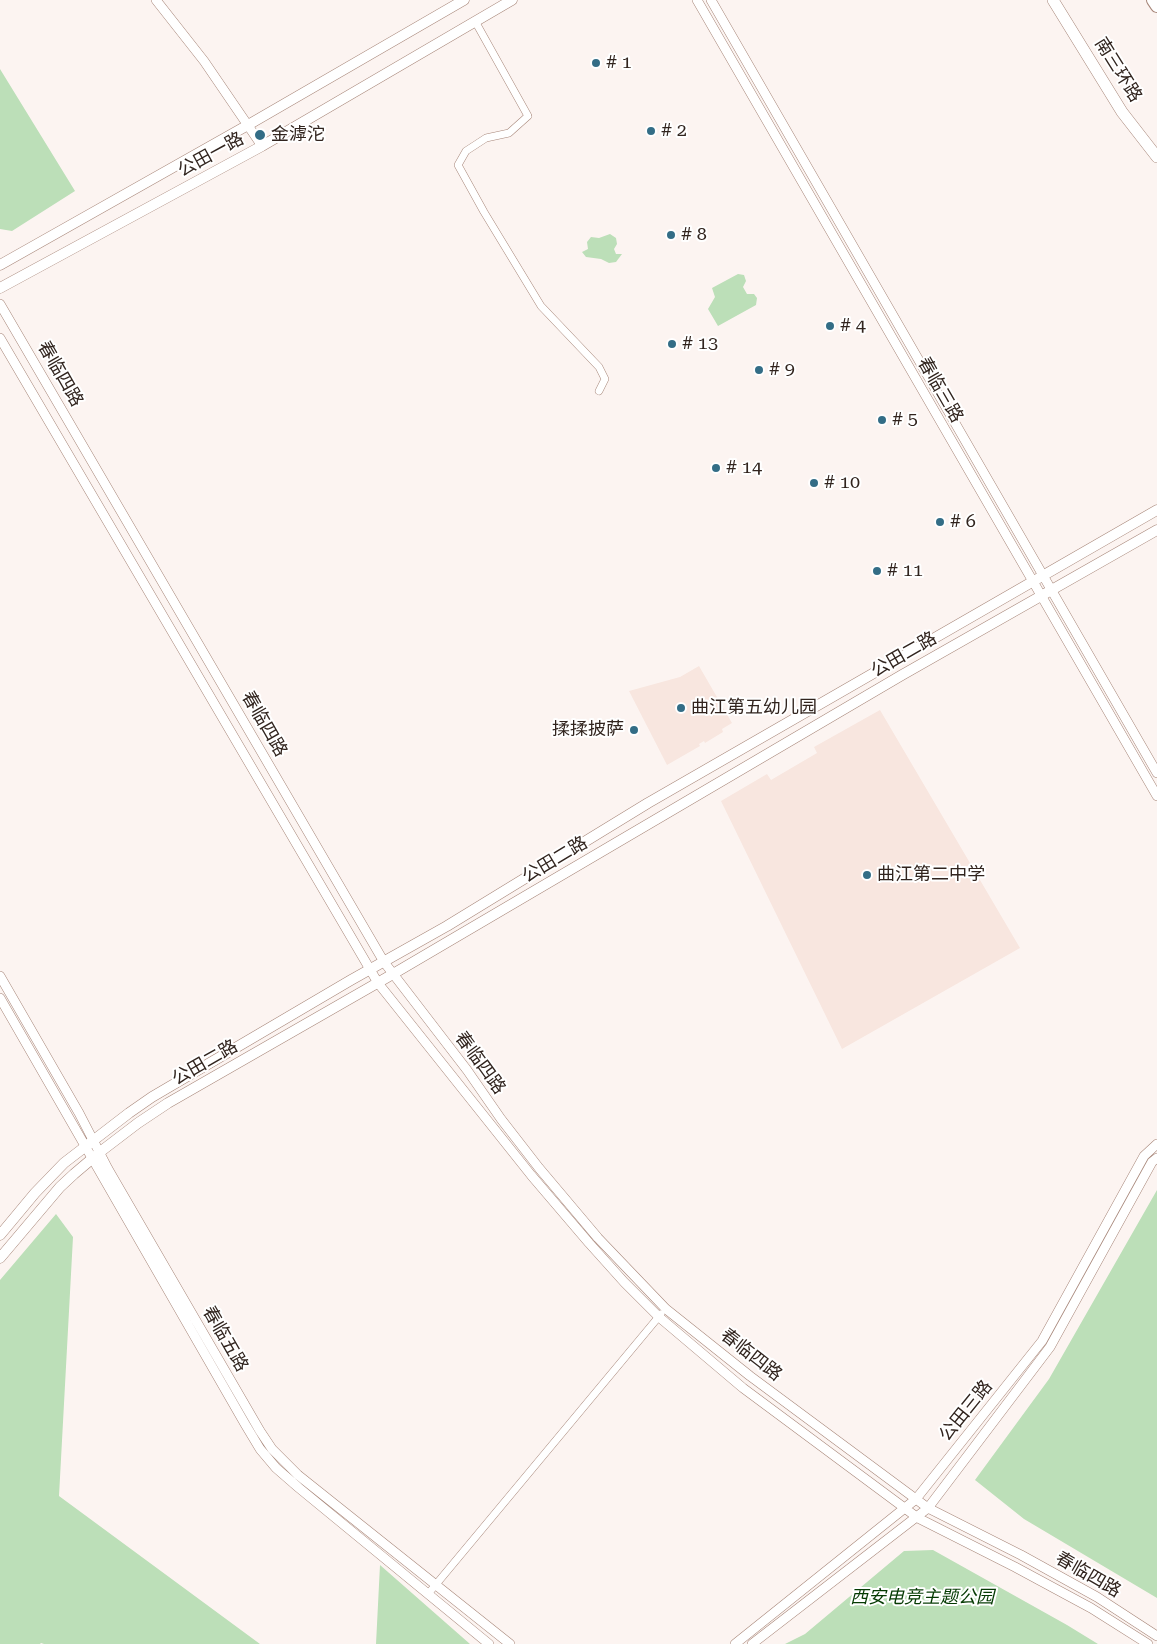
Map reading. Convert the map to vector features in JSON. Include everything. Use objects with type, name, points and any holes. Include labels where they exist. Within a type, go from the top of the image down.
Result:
[{"type":"highway","name":"南三环路","points":[[1053,0],[1122,112],[1157,157]]},
{"type":"highway","points":[[1153,0],[1157,6]]},
{"type":"main road","name":"公田一路","points":[[0,265],[248,126],[464,0]]},
{"type":"main road","name":"公田一路","points":[[0,288],[262,146],[512,0]]},
{"type":"main road","name":"公田二路","points":[[0,1235],[64,1163],[152,1097],[369,969],[447,926],[648,803],[1157,510]]},
{"type":"main road","name":"公田二路","points":[[0,1258],[60,1188],[96,1156],[138,1123],[168,1103],[378,983],[867,695],[1157,530]]},
{"type":"street","points":[[156,0],[204,61],[262,146]]},
{"type":"street","name":"春临三路","points":[[697,0],[1157,796]]},
{"type":"street","name":"春临三路","points":[[711,0],[1157,773]]},
{"type":"street","points":[[475,21],[528,116],[509,133],[486,138],[466,151],[458,165],[541,306],[599,367],[604,379],[599,391]]},
{"type":"street","name":"春临四路","points":[[0,304],[384,962],[467,1070],[501,1119],[539,1168],[598,1238],[666,1309],[750,1376],[928,1508],[1021,1555],[1097,1597],[1157,1636]]},
{"type":"street","name":"春临四路","points":[[0,338],[378,983],[531,1175],[618,1275],[659,1317],[743,1388],[918,1518],[1091,1608],[1148,1644]]},
{"type":"street","name":"春临五路","points":[[0,976],[89,1144]]},
{"type":"street","name":"春临五路","points":[[0,998],[96,1156],[260,1449],[276,1468],[299,1488],[489,1644]]},
{"type":"street","name":"公田三路","points":[[735,1644],[916,1499],[1042,1341],[1144,1156],[1157,1144]]},
{"type":"street","name":"春临五路","points":[[96,1156],[108,1170],[220,1364],[272,1448],[298,1475],[510,1644]]},
{"type":"street","name":"公田三路","points":[[752,1644],[918,1518],[928,1508],[1050,1347],[1152,1162],[1157,1158]]},
{"type":"street","points":[[428,1594],[666,1309]]},
{"type":"shaded area","name":"曲江第五幼儿园","points":[[699,666],[732,723],[722,729],[723,732],[705,743],[704,741],[699,744],[700,746],[667,765],[629,691],[680,677]]},
{"type":"shaded area","name":"曲江第二中学","points":[[880,710],[1020,948],[842,1049],[721,801],[767,774],[771,780],[817,753],[814,747]]},
{"type":"green space","points":[[0,69],[75,191],[12,231],[0,229]]},
{"type":"green space","points":[[610,234],[616,238],[617,244],[614,249],[616,254],[622,254],[616,262],[609,263],[601,259],[586,257],[582,252],[588,249],[587,242],[591,237],[599,238]]},
{"type":"green space","points":[[738,274],[744,275],[746,281],[743,287],[747,294],[754,294],[757,298],[756,305],[718,326],[708,309],[715,297],[712,288]]},
{"type":"green space","points":[[1157,1190],[1157,1598],[1024,1519],[975,1480],[1049,1379]]},
{"type":"green space","points":[[56,1214],[73,1237],[59,1496],[260,1644],[0,1644],[0,1280]]},
{"type":"green space","name":"西安电竞主题公园","points":[[933,1550],[1098,1644],[785,1644],[805,1634],[904,1551]]},
{"type":"green space","points":[[380,1565],[470,1644],[376,1644]]},
{"type":"place","name":"# 1","points":[[596,63]]},
{"type":"place","name":"# 2","points":[[651,131]]},
{"type":"place","name":"金滹沱","points":[[260,135]]},
{"type":"place","name":"# 8","points":[[671,235]]},
{"type":"place","name":"# 4","points":[[830,326]]},
{"type":"place","name":"# 13","points":[[672,344]]},
{"type":"place","name":"# 9","points":[[759,370]]},
{"type":"place","name":"# 5","points":[[882,420]]},
{"type":"place","name":"# 14","points":[[716,468]]},
{"type":"place","name":"# 10","points":[[814,483]]},
{"type":"place","name":"# 6","points":[[940,522]]},
{"type":"place","name":"# 11","points":[[877,571]]},
{"type":"place","name":"曲江第五幼儿园","points":[[681,708]]},
{"type":"place","name":"揉揉披萨","points":[[634,730]]},
{"type":"place","name":"曲江第二中学","points":[[867,875]]}]
